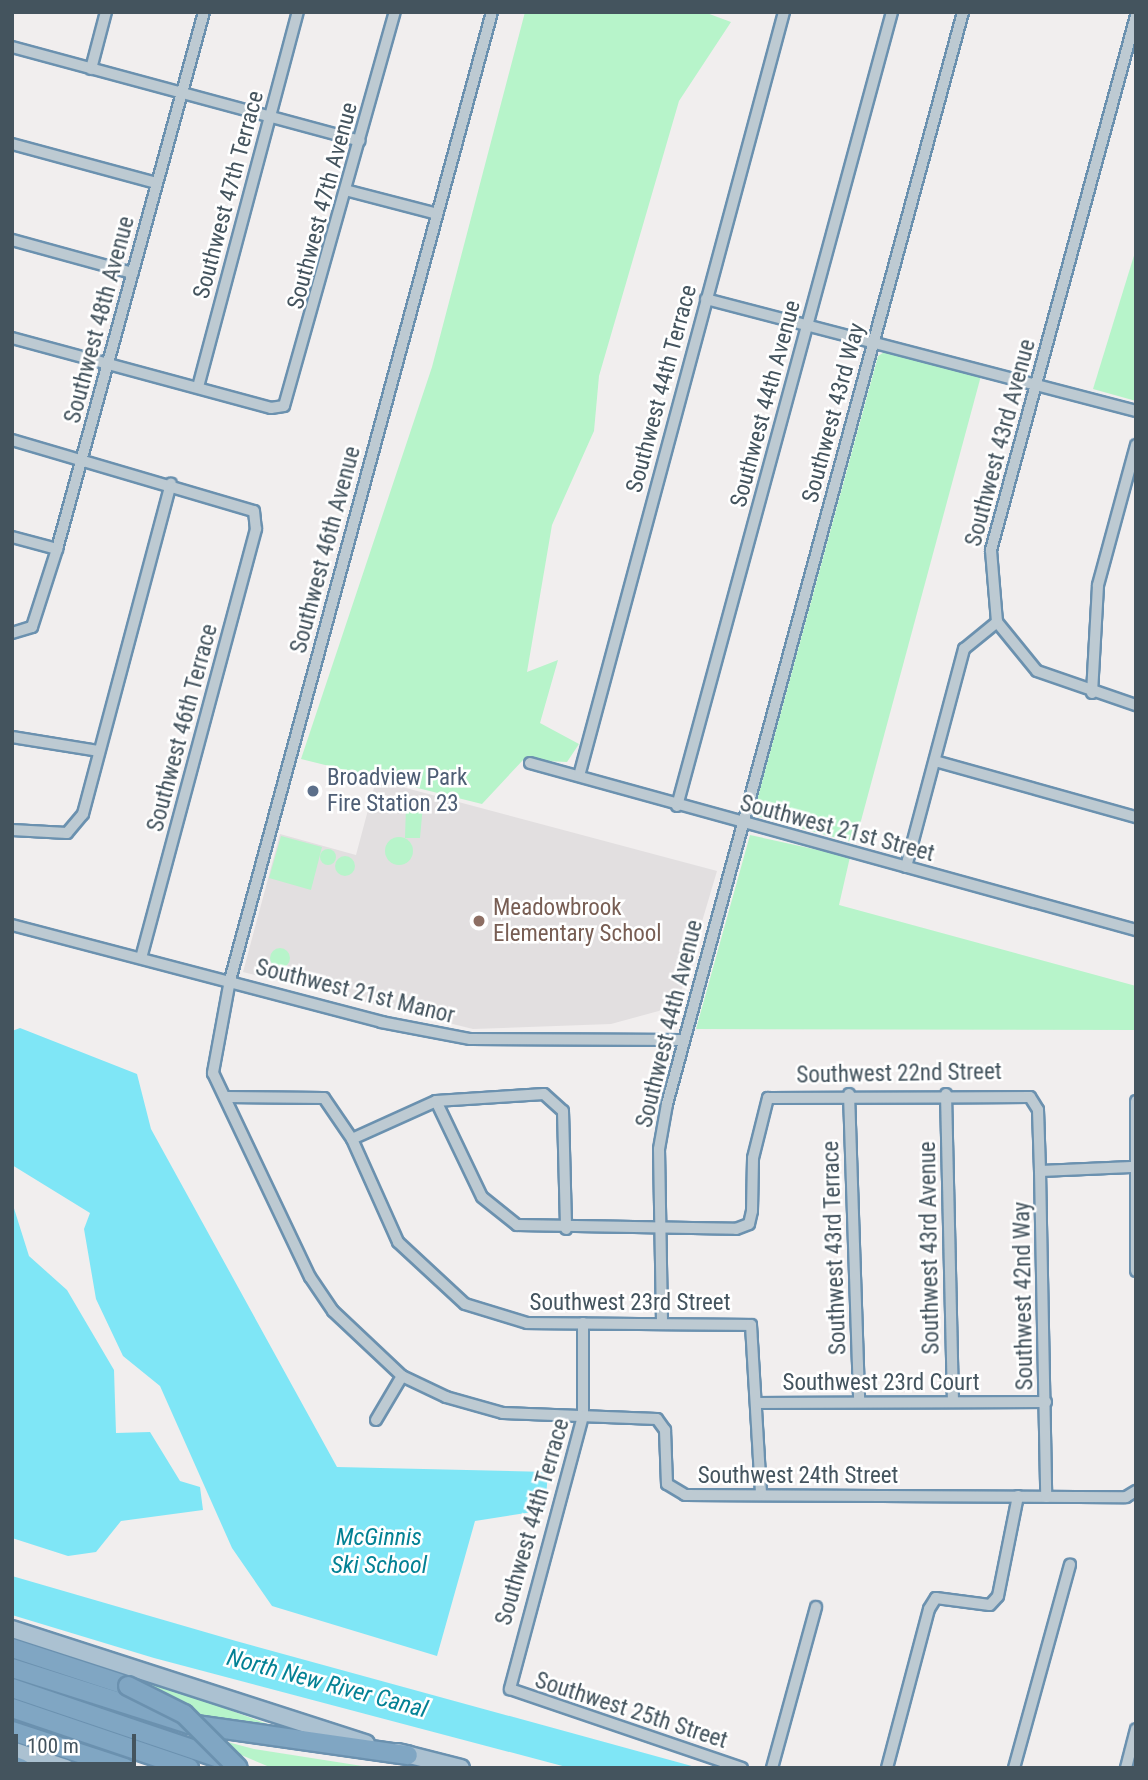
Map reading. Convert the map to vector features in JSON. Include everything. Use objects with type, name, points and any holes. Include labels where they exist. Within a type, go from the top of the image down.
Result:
[{"type":"highway","points":[[12,1648],[128,1686],[184,1714],[238,1768]]},
{"type":"highway","points":[[12,1668],[189,1724],[408,1755]]},
{"type":"highway","points":[[12,1688],[246,1768]]},
{"type":"highway","points":[[12,1708],[189,1768]]},
{"type":"highway","points":[[12,1731],[125,1768]]},
{"type":"highway","points":[[12,1765],[20,1768]]},
{"type":"main road","points":[[12,1629],[408,1755],[461,1768]]},
{"type":"main road","points":[[12,1750],[66,1768]]},
{"type":"street","points":[[92,69],[106,12]]},
{"type":"street","name":"Southwest 48th Avenue","points":[[18,632],[32,627],[57,549],[204,12]]},
{"type":"street","name":"Southwest 47th Terrace","points":[[198,387],[298,12]]},
{"type":"street","name":"Southwest 47th Avenue","points":[[198,387],[284,406],[349,191],[395,12]]},
{"type":"street","name":"Southwest 46th Avenue","points":[[226,1097],[211,1058],[230,980],[492,12]]},
{"type":"street","name":"Southwest 44th Terrace","points":[[579,776],[784,12]]},
{"type":"street","name":"Southwest 44th Avenue","points":[[677,806],[892,12]]},
{"type":"street","name":"Southwest 43rd Way","points":[[742,824],[963,12]]},
{"type":"street","name":"Southwest 43rd Avenue","points":[[997,622],[991,550],[1136,16]]},
{"type":"street","points":[[12,47],[360,141]]},
{"type":"street","points":[[12,144],[157,183]]},
{"type":"street","points":[[349,191],[437,214]]},
{"type":"street","points":[[12,240],[133,273]]},
{"type":"street","points":[[706,299],[1037,383],[1136,411]]},
{"type":"street","points":[[12,338],[198,387]]},
{"type":"street","points":[[12,440],[171,484],[83,814],[67,833],[12,830]]},
{"type":"street","points":[[1092,693],[1098,585],[1136,445]]},
{"type":"street","name":"Southwest 46th Terrace","points":[[142,955],[256,529],[254,511],[171,484]]},
{"type":"street","points":[[12,537],[57,549]]},
{"type":"street","points":[[906,867],[964,649],[997,622],[1037,671],[1092,693],[1136,705]]},
{"type":"street","points":[[12,737],[98,751]]},
{"type":"street","points":[[935,761],[1136,817]]},
{"type":"street","name":"Southwest 21st Street","points":[[530,763],[742,824],[1136,930]]},
{"type":"street","name":"Southwest 44th Avenue","points":[[662,1321],[659,1149],[682,1040],[742,824]]},
{"type":"street","points":[[12,925],[142,955],[230,980]]},
{"type":"street","name":"Southwest 21st Manor","points":[[230,980],[381,1022],[470,1039],[682,1040]]},
{"type":"street","points":[[226,1097],[324,1098],[352,1139],[436,1101],[544,1094],[556,1100],[563,1111],[566,1229]]},
{"type":"street","name":"Southwest 22nd Street","points":[[659,1228],[736,1229],[749,1224],[753,1158],[768,1098],[849,1094],[1030,1097]]},
{"type":"street","name":"Southwest 43rd Terrace","points":[[849,1094],[859,1400]]},
{"type":"street","name":"Southwest 43rd Avenue","points":[[946,1094],[953,1401]]},
{"type":"street","name":"Southwest 24th Street","points":[[226,1097],[310,1276],[355,1336],[402,1376],[468,1406],[657,1419],[665,1430],[667,1484],[673,1492],[1126,1497],[1136,1491]]},
{"type":"street","name":"Southwest 42nd Way","points":[[1030,1097],[1038,1110],[1046,1497]]},
{"type":"street","points":[[436,1101],[482,1197],[501,1216],[536,1229],[659,1228]]},
{"type":"street","points":[[1136,1101],[1132,1167],[1136,1271]]},
{"type":"street","name":"Southwest 23rd Street","points":[[352,1139],[398,1242],[432,1280],[464,1304],[497,1317],[583,1323],[662,1321],[751,1325],[759,1403]]},
{"type":"street","points":[[1040,1171],[1132,1167]]},
{"type":"street","name":"Southwest 44th Terrace","points":[[510,1689],[583,1416],[583,1323]]},
{"type":"street","points":[[376,1420],[402,1376]]},
{"type":"street","name":"Southwest 23rd Court","points":[[759,1403],[859,1400],[1046,1402]]},
{"type":"street","points":[[759,1403],[761,1494]]},
{"type":"street","points":[[887,1768],[936,1598],[990,1605],[998,1596],[1018,1496]]},
{"type":"street","points":[[1014,1768],[1070,1565]]},
{"type":"street","points":[[772,1768],[816,1607]]},
{"type":"street","name":"Southwest 25th Street","points":[[510,1689],[742,1768]]},
{"type":"street","points":[[1126,1768],[1136,1729]]},
{"type":"shaded area","name":"Meadowbrook Elementary School","points":[[376,780],[717,871],[677,1006],[611,1024],[473,1029],[243,972],[280,834],[356,855]]},
{"type":"green space","points":[[525,12],[704,12],[731,22],[679,101],[599,376],[594,431],[552,525],[527,672],[558,660],[540,723],[579,744],[567,762],[523,760],[482,804],[301,759],[432,367]]},
{"type":"green space","points":[[1136,249],[1136,401],[1093,389]]},
{"type":"green space","points":[[886,351],[982,372],[855,843],[753,815],[878,356]]},
{"type":"green space","points":[[406,805],[423,805],[420,838],[405,838]]},
{"type":"green space","points":[[750,835],[850,857],[839,905],[1136,986],[1136,1030],[696,1029]]},
{"type":"green space","points":[[281,836],[322,847],[311,890],[269,878]]},
{"type":"green space","points":[[399,837],[409,841],[413,851],[409,861],[399,865],[389,861],[385,851],[389,841]]},
{"type":"green space","points":[[328,849],[334,851],[334,863],[328,865],[322,863],[320,857],[322,851]]},
{"type":"green space","points":[[345,856],[352,859],[355,866],[352,873],[345,876],[338,873],[335,866],[338,859]]},
{"type":"green space","points":[[280,948],[287,951],[290,958],[287,965],[280,968],[273,965],[270,958],[273,951]]},
{"type":"green space","points":[[116,1671],[149,1680],[284,1730],[202,1717]]},
{"type":"green space","points":[[182,1730],[254,1749],[375,1768],[272,1768]]},
{"type":"water","name":"McGinnis Ski School","points":[[20,1028],[137,1074],[151,1129],[337,1467],[548,1472],[545,1510],[475,1521],[437,1656],[272,1606],[232,1548],[160,1386],[123,1356],[96,1299],[84,1229],[90,1213],[12,1165],[12,1031]]},
{"type":"water","points":[[12,1202],[29,1256],[67,1290],[114,1370],[116,1433],[150,1432],[180,1481],[200,1487],[203,1510],[121,1521],[96,1552],[68,1556],[12,1538]]},
{"type":"water","name":"North New River Canal","points":[[12,1576],[236,1641],[699,1768],[570,1768],[154,1658],[12,1615]]},
{"type":"place","name":"Broadview Park Fire Station 23","points":[[313,791]]},
{"type":"place","name":"Meadowbrook Elementary School","points":[[479,921]]}]
